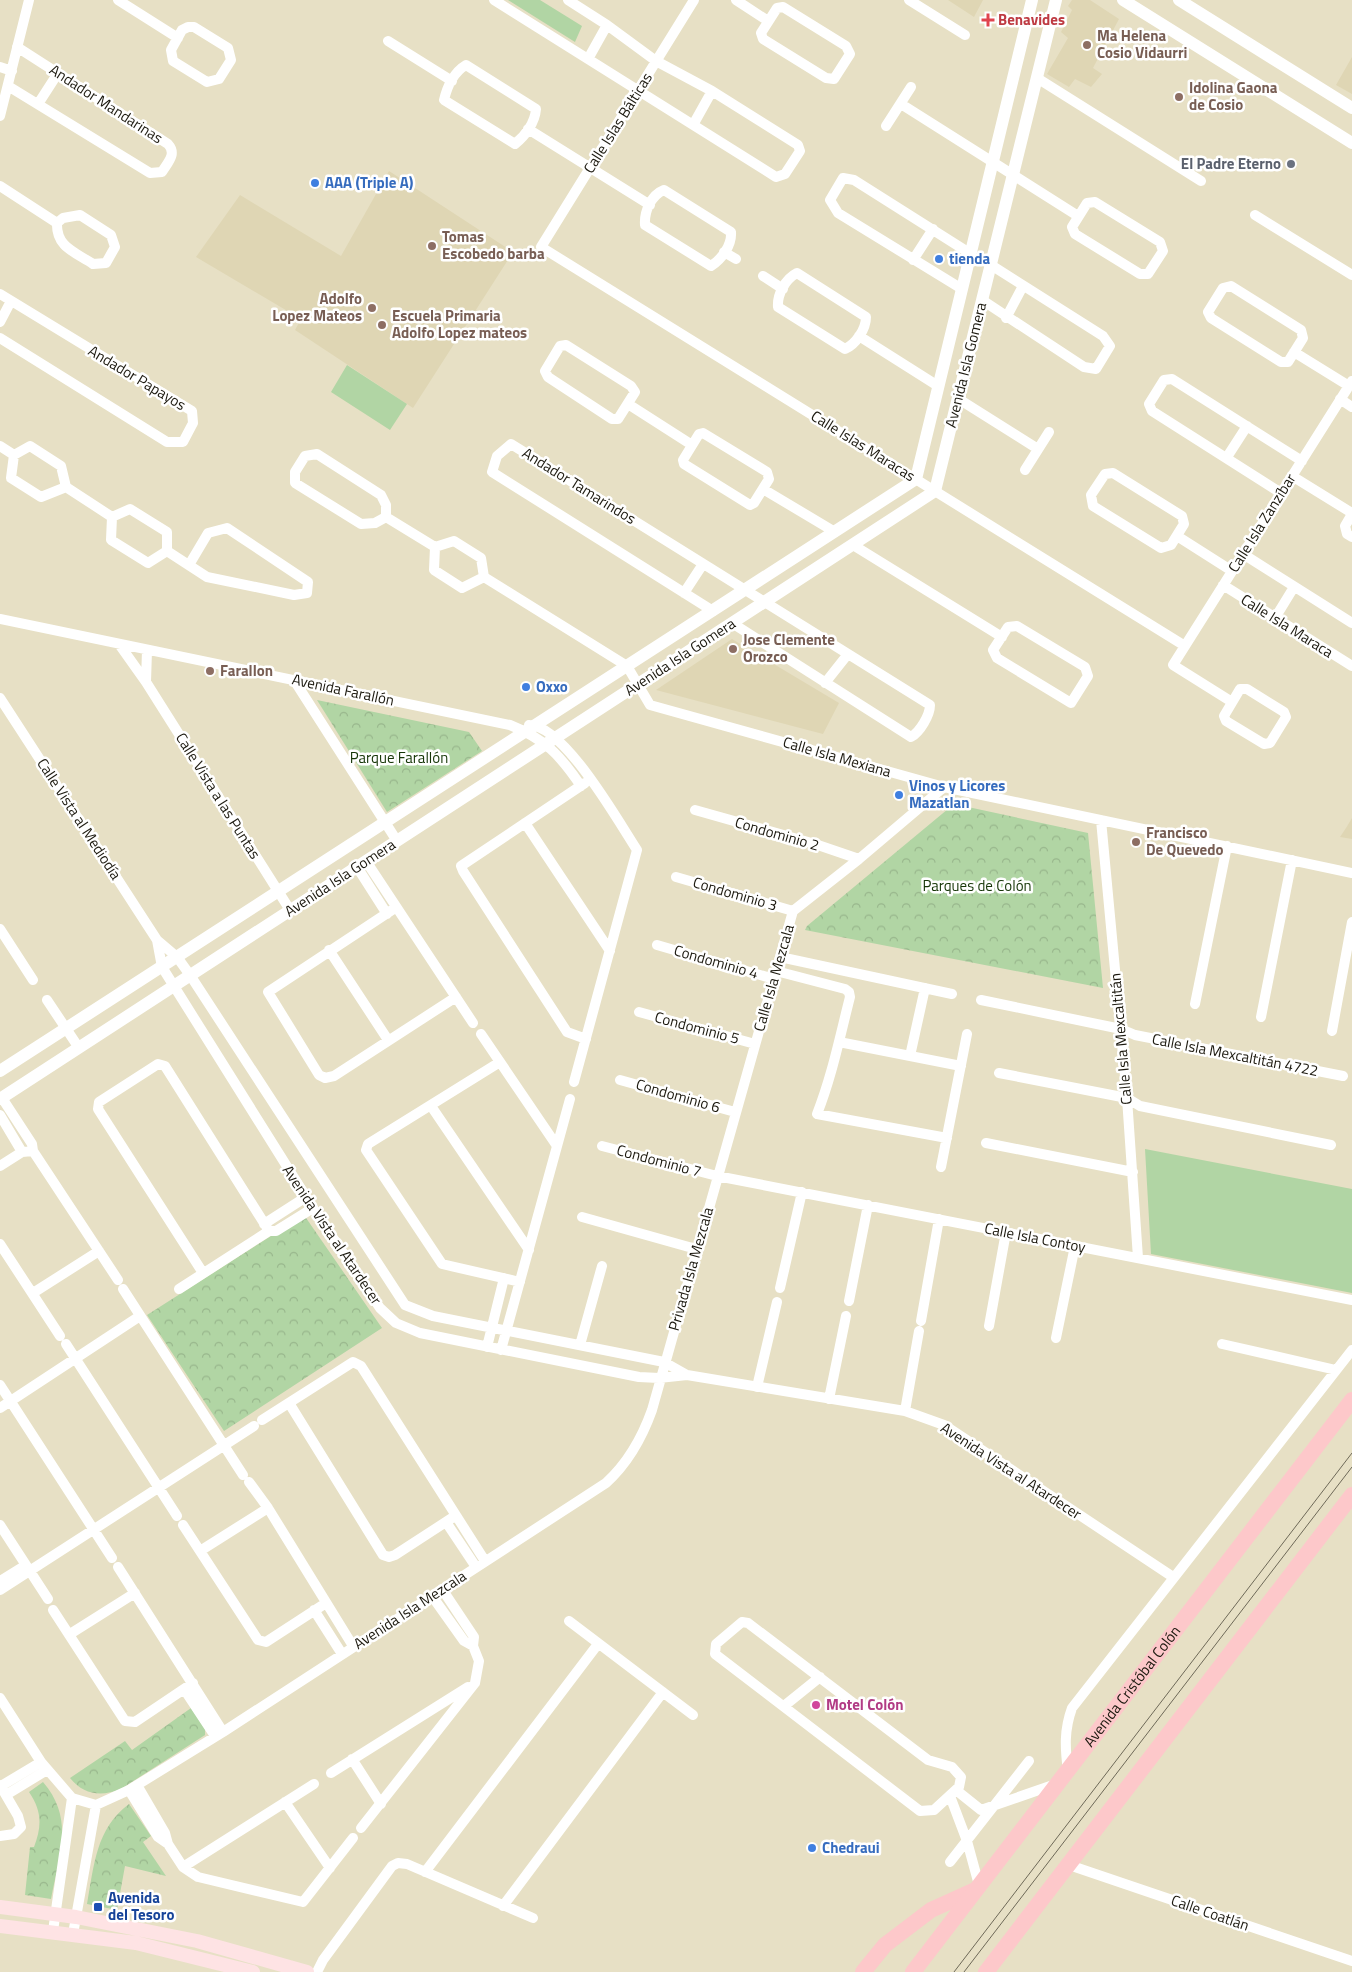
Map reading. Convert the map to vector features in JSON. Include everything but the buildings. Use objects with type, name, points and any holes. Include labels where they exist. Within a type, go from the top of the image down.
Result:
[{"type":"main road","name":"Avenida Cristóbal Colón","points":[[913,1972],[1352,1400]]},
{"type":"main road","points":[[986,1972],[1352,1495]]},
{"type":"main road","points":[[863,1972],[885,1945],[931,1910],[977,1887]]},
{"type":"main road","points":[[0,1908],[76,1917],[197,1941],[307,1972]]},
{"type":"main road","points":[[0,1926],[53,1931],[136,1944],[253,1972]]},
{"type":"street","points":[[0,116],[29,0]]},
{"type":"street","points":[[118,0],[178,38]]},
{"type":"street","points":[[494,0],[776,177],[785,174],[800,151],[798,144],[712,91],[656,61],[607,25],[568,0]]},
{"type":"street","name":"Calle Islas Bálticas","points":[[541,247],[694,0]]},
{"type":"street","points":[[736,0],[768,21]]},
{"type":"street","points":[[909,0],[965,35]]},
{"type":"street","name":"Avenida Isla Gomera","points":[[0,1072],[916,479],[1032,0]]},
{"type":"street","name":"Avenida Isla Gomera","points":[[1,1098],[935,491],[1056,0]]},
{"type":"street","points":[[1123,0],[1352,143]]},
{"type":"street","points":[[1179,0],[1352,108]]},
{"type":"street","points":[[783,7],[846,46],[850,54],[834,79],[826,78],[763,38],[760,33],[768,21],[777,8],[783,7]]},
{"type":"street","points":[[588,59],[607,25]]},
{"type":"street","points":[[194,27],[228,48],[231,60],[219,79],[207,82],[173,61],[171,50],[178,38],[182,30],[194,27]]},
{"type":"street","points":[[388,41],[452,81]]},
{"type":"street","name":"Andador Mandarinas","points":[[8,86],[150,173],[162,172],[173,155],[168,144],[17,47]]},
{"type":"street","points":[[466,65],[536,109],[536,117],[528,129],[515,144],[444,100],[459,69],[466,65]]},
{"type":"street","points":[[0,67],[12,71]]},
{"type":"street","points":[[38,104],[58,73]]},
{"type":"street","points":[[1037,78],[1201,181]]},
{"type":"street","points":[[886,126],[912,87]]},
{"type":"street","points":[[692,124],[712,91]]},
{"type":"street","points":[[901,104],[1078,216]]},
{"type":"street","points":[[528,129],[650,205]]},
{"type":"street","points":[[962,289],[838,213],[830,200],[843,178],[854,180],[971,254]]},
{"type":"street","points":[[0,186],[57,223]]},
{"type":"street","points":[[664,190],[731,232],[732,240],[724,252],[718,261],[711,266],[645,225],[644,214],[657,193],[664,190]]},
{"type":"street","points":[[1086,202],[1095,202],[1160,242],[1163,251],[1148,274],[1140,274],[1075,234],[1072,227],[1078,216],[1086,202]]},
{"type":"street","points":[[80,215],[111,235],[115,248],[106,262],[93,264],[61,243],[56,233],[57,223],[63,218],[80,215]]},
{"type":"street","points":[[1255,215],[1352,275]]},
{"type":"street","points":[[913,260],[933,229]]},
{"type":"street","name":"Calle Islas Maracas","points":[[541,247],[1185,646]]},
{"type":"street","points":[[724,252],[736,259]]},
{"type":"street","points":[[982,300],[1006,318],[1084,367],[1096,369],[1110,346],[1102,336],[991,265]]},
{"type":"street","points":[[797,274],[866,317],[866,324],[859,336],[853,346],[845,349],[778,308],[777,298],[790,276],[797,274]]},
{"type":"street","points":[[763,276],[783,288]]},
{"type":"street","points":[[1006,318],[1023,286]]},
{"type":"street","points":[[1231,286],[1301,330],[1303,338],[1294,352],[1288,362],[1281,362],[1211,318],[1208,312],[1222,288],[1231,286]]},
{"type":"street","name":"Andador Papayos","points":[[0,294],[192,412],[194,423],[182,442],[167,442],[0,338]]},
{"type":"street","points":[[0,322],[11,301]]},
{"type":"street","points":[[859,336],[938,386]]},
{"type":"street","points":[[566,345],[631,386],[635,392],[628,404],[618,419],[612,419],[548,377],[545,371],[560,346],[566,345]]},
{"type":"street","points":[[1294,352],[1350,383]]},
{"type":"street","points":[[1281,492],[1152,412],[1149,404],[1164,380],[1172,380],[1302,460]]},
{"type":"street","name":"Calle Isla Zanzíbar","points":[[1232,702],[1173,665],[1350,383]]},
{"type":"street","points":[[957,398],[1038,449]]},
{"type":"street","points":[[1340,399],[1352,406]]},
{"type":"street","points":[[628,404],[692,445]]},
{"type":"street","points":[[1227,458],[1247,426]]},
{"type":"street","points":[[703,432],[767,472],[769,479],[754,503],[750,505],[684,464],[683,460],[692,445],[699,434],[703,432]]},
{"type":"street","points":[[1025,470],[1049,432]]},
{"type":"street","name":"Andador Tamarindos","points":[[713,611],[492,472],[497,456],[511,444],[930,705],[930,711],[916,734],[911,737],[825,682]]},
{"type":"street","points":[[0,446],[14,455]]},
{"type":"street","points":[[14,455],[30,446],[61,466],[66,487],[112,517]]},
{"type":"street","points":[[317,454],[381,495],[386,505],[386,517],[375,524],[361,524],[295,483],[296,472],[305,456],[317,454]]},
{"type":"street","points":[[14,455],[11,478],[41,497],[66,487]]},
{"type":"street","points":[[1114,473],[1182,516],[1184,524],[1177,536],[1171,545],[1161,548],[1093,506],[1091,495],[1105,474],[1114,473]]},
{"type":"street","points":[[1292,476],[1352,514],[1345,526],[1347,534],[1352,538]]},
{"type":"street","points":[[763,489],[835,532]]},
{"type":"street","points":[[112,517],[130,509],[167,532],[166,551]]},
{"type":"street","points":[[112,517],[111,540],[148,563],[166,551]]},
{"type":"street","points":[[386,517],[435,547],[454,541],[481,558],[484,577],[462,588],[434,570],[435,547]]},
{"type":"street","points":[[166,551],[207,577],[294,595],[307,593],[309,587],[308,582],[228,528],[208,533],[189,565]]},
{"type":"street","points":[[1177,536],[1232,570]]},
{"type":"street","points":[[853,544],[1002,637]]},
{"type":"street","points":[[1243,554],[1352,623]]},
{"type":"street","points":[[684,593],[703,564]]},
{"type":"street","name":"Calle Isla Mexiana","points":[[484,577],[627,666],[650,705],[944,787],[1352,873]]},
{"type":"street","name":"Calle Isla Maraca","points":[[1223,585],[1352,666]]},
{"type":"street","points":[[1275,618],[1294,587]]},
{"type":"street","name":"Avenida Farallón","points":[[0,619],[531,728],[552,740],[564,761],[586,783],[637,850],[574,1082]]},
{"type":"street","points":[[732,623],[825,682],[848,654]]},
{"type":"street","points":[[1017,626],[1084,667],[1088,676],[1070,703],[997,658],[993,650],[1002,637],[1008,627],[1017,626]]},
{"type":"street","name":"Calle Vista a las Puntas","points":[[119,644],[146,682],[290,910]]},
{"type":"street","points":[[146,682],[147,650]]},
{"type":"street","points":[[294,680],[397,841]]},
{"type":"street","points":[[1240,689],[1247,689],[1284,712],[1286,717],[1270,743],[1264,744],[1226,721],[1224,716],[1232,702],[1240,689]]},
{"type":"street","name":"Calle Vista al Mediodía","points":[[0,698],[157,940],[177,957]]},
{"type":"street","points":[[586,783],[461,866],[567,1032],[586,1039]]},
{"type":"street","name":"Calle Isla Mezcala","points":[[717,1176],[793,911],[859,859],[944,787]]},
{"type":"street","name":"Condominio 2","points":[[694,810],[815,844],[859,859]]},
{"type":"street","name":"Calle Isla Mexcaltitán","points":[[1101,820],[1127,1098],[1138,1258]]},
{"type":"street","points":[[525,823],[610,951]]},
{"type":"street","points":[[1195,1004],[1227,846]]},
{"type":"street","points":[[1261,1017],[1292,860]]},
{"type":"street","points":[[362,864],[391,911],[456,997],[473,1023]]},
{"type":"street","name":"Condominio 3","points":[[676,877],[793,911]]},
{"type":"street","points":[[391,911],[329,950],[268,992],[319,1075],[325,1078],[334,1076],[456,997]]},
{"type":"street","points":[[1332,1031],[1352,922]]},
{"type":"street","points":[[0,929],[33,980]]},
{"type":"street","name":"Calle Vista al Mediodía","points":[[157,940],[162,967]]},
{"type":"street","name":"Condominio 4","points":[[657,946],[775,975],[845,989],[849,992],[850,997],[839,1042]]},
{"type":"street","points":[[329,950],[388,1040]]},
{"type":"street","name":"Avenida Vista al Atardecer","points":[[177,957],[405,1305],[424,1314],[664,1362],[687,1375]]},
{"type":"street","points":[[780,957],[952,994]]},
{"type":"street","name":"Avenida Vista al Atardecer","points":[[162,967],[313,1208],[380,1308],[396,1323],[420,1333],[639,1377],[659,1378],[687,1375],[905,1411],[944,1425],[1173,1577]]},
{"type":"street","points":[[910,1056],[925,988]]},
{"type":"street","points":[[47,1000],[78,1048]]},
{"type":"street","name":"Calle Isla Mexcaltitán 4722","points":[[981,1000],[1120,1029],[1135,1035],[1343,1076]]},
{"type":"street","name":"Condominio 5","points":[[639,1012],[755,1044]]},
{"type":"street","points":[[481,1034],[557,1146]]},
{"type":"street","points":[[941,1167],[967,1034]]},
{"type":"street","points":[[946,1138],[817,1114],[828,1084],[839,1042],[961,1066]]},
{"type":"street","points":[[500,1062],[368,1144],[366,1150],[442,1264],[520,1282]]},
{"type":"street","points":[[203,1273],[98,1109],[99,1102],[158,1064],[165,1066],[266,1227],[276,1231],[313,1208]]},
{"type":"street","points":[[999,1073],[1127,1098],[1140,1106],[1331,1145]]},
{"type":"street","name":"Condominio 6","points":[[620,1080],[735,1112]]},
{"type":"street","points":[[1,1098],[29,1149],[120,1284],[224,1445],[268,1508],[353,1646]]},
{"type":"street","points":[[501,1350],[570,1099]]},
{"type":"street","points":[[431,1106],[529,1250]]},
{"type":"street","points":[[0,1115],[29,1149]]},
{"type":"street","points":[[986,1142],[1133,1172]]},
{"type":"street","name":"Condominio 7","points":[[602,1146],[717,1176]]},
{"type":"street","points":[[0,1166],[29,1149]]},
{"type":"street","name":"Calle Isla Contoy","points":[[717,1176],[1352,1300]]},
{"type":"street","name":"Privada Isla Mezcala","points":[[664,1362],[717,1176]]},
{"type":"street","points":[[780,1288],[802,1192]]},
{"type":"street","points":[[179,1288],[203,1273],[306,1197]]},
{"type":"street","points":[[849,1300],[868,1205]]},
{"type":"street","points":[[582,1217],[696,1249]]},
{"type":"street","points":[[905,1411],[939,1219]]},
{"type":"street","points":[[989,1326],[1006,1232]]},
{"type":"street","points":[[0,1244],[258,1640],[266,1642],[326,1602]]},
{"type":"street","points":[[1056,1338],[1075,1246]]},
{"type":"street","points":[[33,1294],[98,1251]]},
{"type":"street","points":[[580,1346],[602,1266]]},
{"type":"street","points":[[487,1347],[504,1278]]},
{"type":"street","points":[[757,1386],[776,1302]]},
{"type":"street","points":[[0,1408],[140,1316]]},
{"type":"street","points":[[829,1399],[846,1316]]},
{"type":"street","points":[[1222,1344],[1336,1370]]},
{"type":"street","points":[[953,1793],[981,1810],[1063,1777],[1066,1724],[1072,1708],[1352,1350]]},
{"type":"street","points":[[0,1582],[94,1530],[353,1362],[361,1366],[485,1561]]},
{"type":"street","name":"Avenida Isla Mezcala","points":[[96,1805],[133,1787],[219,1734],[606,1483],[619,1472],[645,1430],[664,1362]]},
{"type":"street","points":[[0,1385],[112,1558]]},
{"type":"street","points":[[289,1403],[383,1555],[389,1557],[395,1555],[455,1516]]},
{"type":"street","points":[[200,1551],[268,1508]]},
{"type":"street","points":[[446,1522],[476,1567]]},
{"type":"street","points":[[0,1525],[48,1599]]},
{"type":"street","points":[[118,1567],[193,1683],[219,1734]]},
{"type":"street","points":[[0,1590],[28,1568]]},
{"type":"street","points":[[361,1828],[475,1682],[479,1662],[473,1646],[474,1637],[442,1590]]},
{"type":"street","points":[[70,1634],[135,1593]]},
{"type":"street","points":[[432,1596],[464,1641],[473,1646]]},
{"type":"street","points":[[53,1610],[123,1718],[128,1722],[135,1722],[193,1683]]},
{"type":"street","points":[[314,1610],[342,1654]]},
{"type":"street","points":[[569,1622],[693,1715]]},
{"type":"street","points":[[748,1622],[820,1677],[928,1760],[955,1769],[961,1782],[953,1793],[934,1810],[920,1811],[715,1654],[716,1644],[739,1623],[748,1622]]},
{"type":"street","points":[[425,1872],[598,1644]]},
{"type":"street","points":[[784,1706],[820,1677]]},
{"type":"street","points":[[331,1774],[475,1682]]},
{"type":"street","points":[[184,1689],[219,1734]]},
{"type":"street","points":[[503,1906],[663,1692]]},
{"type":"street","points":[[0,1698],[44,1766],[72,1798],[96,1805],[73,1934]]},
{"type":"street","points":[[352,1759],[381,1804]]},
{"type":"street","points":[[950,1862],[1029,1761]]},
{"type":"street","points":[[0,1836],[14,1834],[21,1827],[18,1816],[2,1789],[44,1766]]},
{"type":"street","points":[[183,1866],[314,1784]]},
{"type":"street","points":[[133,1787],[158,1837],[168,1844],[183,1866],[198,1877],[303,1902],[352,1838]]},
{"type":"street","points":[[953,1793],[977,1887]]},
{"type":"street","points":[[53,1931],[72,1798]]},
{"type":"street","points":[[285,1802],[330,1868]]},
{"type":"street","points":[[317,1972],[323,1960],[392,1866],[403,1863],[533,1918]]},
{"type":"street","name":"Calle Coatlán","points":[[1068,1865],[1352,1961]]},
{"type":"shaded area","points":[[948,0],[983,0],[974,17]]},
{"type":"shaded area","points":[[1072,0],[1090,0],[1119,19],[1093,68],[1102,74],[1091,87],[1075,79],[1069,87],[1047,74],[1068,38],[1061,32],[1072,10],[1068,6]]},
{"type":"shaded area","points":[[1352,57],[1352,94],[1336,85]]},
{"type":"shaded area","points":[[389,171],[513,252],[413,408],[295,330],[301,319],[196,257],[240,195],[341,256]]},
{"type":"shaded area","points":[[732,639],[839,703],[823,734],[656,690]]},
{"type":"shaded area","points":[[1352,818],[1352,839],[1340,837],[1346,828]]},
{"type":"green space","points":[[508,0],[540,0],[582,26],[575,42]]},
{"type":"green space","points":[[347,365],[407,404],[390,430],[331,392]]},
{"type":"green space","name":"Parque Farallón","points":[[317,700],[469,732],[482,751],[387,812]]},
{"type":"green space","name":"Parques de Colón","points":[[954,804],[1088,833],[1103,988],[805,930],[807,926]]},
{"type":"green space","points":[[1145,1149],[1352,1189],[1352,1293],[1151,1254]]},
{"type":"green space","points":[[304,1215],[382,1328],[224,1431],[147,1315]]},
{"type":"green space","points":[[191,1708],[205,1729],[205,1735],[121,1789],[100,1794],[93,1793],[81,1788],[70,1778],[125,1741],[132,1750]]},
{"type":"green space","points":[[43,1782],[53,1796],[62,1824],[60,1853],[51,1899],[25,1895],[30,1847],[34,1847],[39,1825],[38,1812],[29,1792]]},
{"type":"green space","points":[[129,1804],[151,1836],[143,1842],[166,1876],[125,1866],[117,1910],[87,1904],[98,1849],[103,1836],[118,1814]]},
{"type":"tram line","points":[[954,1972],[1352,1453]]},
{"type":"tram line","points":[[964,1972],[1352,1467]]},
{"type":"place","name":"Benavides","points":[[988,20]]},
{"type":"place","name":"Ma Helena Cosio Vidaurri","points":[[1087,45]]},
{"type":"place","name":"Idolina Gaona de Cosio","points":[[1179,97]]},
{"type":"place","name":"El Padre Eterno","points":[[1291,164]]},
{"type":"place","name":"AAA (Triple A)","points":[[315,183]]},
{"type":"place","name":"Tomas Escobedo barba","points":[[432,246]]},
{"type":"place","name":"tienda","points":[[939,259]]},
{"type":"place","name":"Adolfo Lopez Mateos","points":[[372,308]]},
{"type":"place","name":"Escuela Primaria Adolfo Lopez mateos","points":[[382,325]]},
{"type":"place","name":"Jose Clemente Orozco","points":[[733,649]]},
{"type":"place","name":"Farallon","points":[[210,671]]},
{"type":"place","name":"Oxxo","points":[[526,687]]},
{"type":"place","name":"Vinos y Licores Mazatlan","points":[[899,795]]},
{"type":"place","name":"Francisco De Quevedo","points":[[1136,842]]},
{"type":"place","name":"Motel Colón","points":[[816,1705]]},
{"type":"place","name":"Chedraui","points":[[812,1848]]},
{"type":"place","name":"Avenida del Tesoro","points":[[98,1907]]}]
